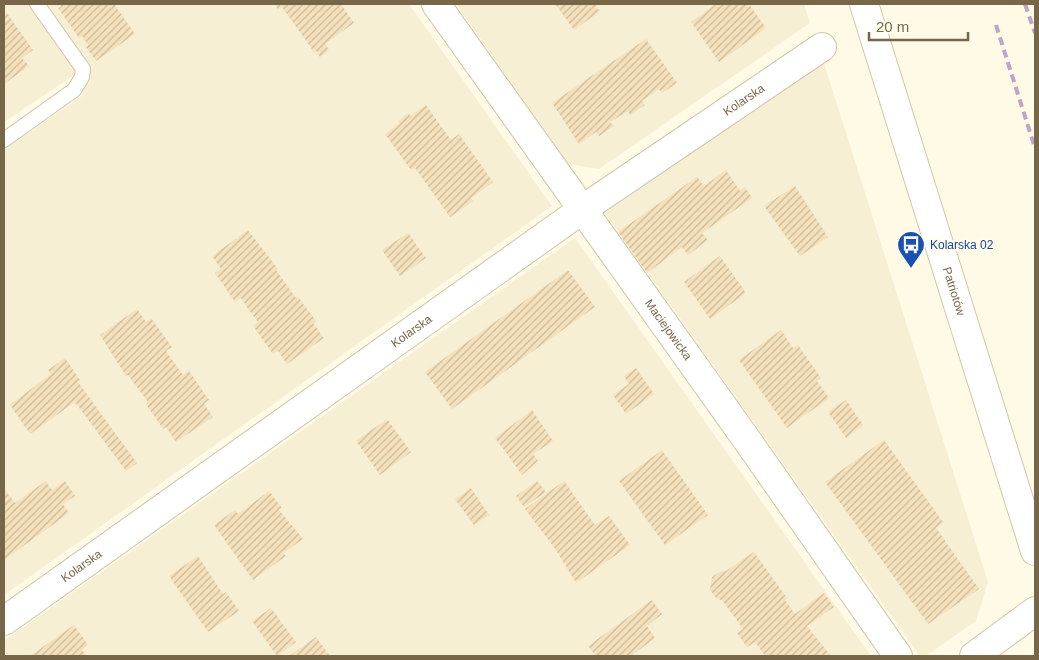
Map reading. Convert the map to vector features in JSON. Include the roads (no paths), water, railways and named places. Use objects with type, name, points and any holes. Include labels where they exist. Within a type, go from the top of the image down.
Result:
[{"type":"street","name":"Maciejowicka","points":[[436,4],[898,656]]},
{"type":"street","name":"Patriotów","points":[[864,4],[1035,551]]},
{"type":"street","name":"Kolarska","points":[[4,620],[583,209],[822,47]]},
{"type":"street","points":[[974,656],[1035,612]]},
{"type":"lane","points":[[4,140],[74,90],[82,77],[83,69],[37,4]]},
{"type":"railway","points":[[1025,4],[1035,33]]},
{"type":"railway","points":[[996,25],[1035,148]]},
{"type":"place","name":"Kolarska 02","points":[[911,269]]}]
